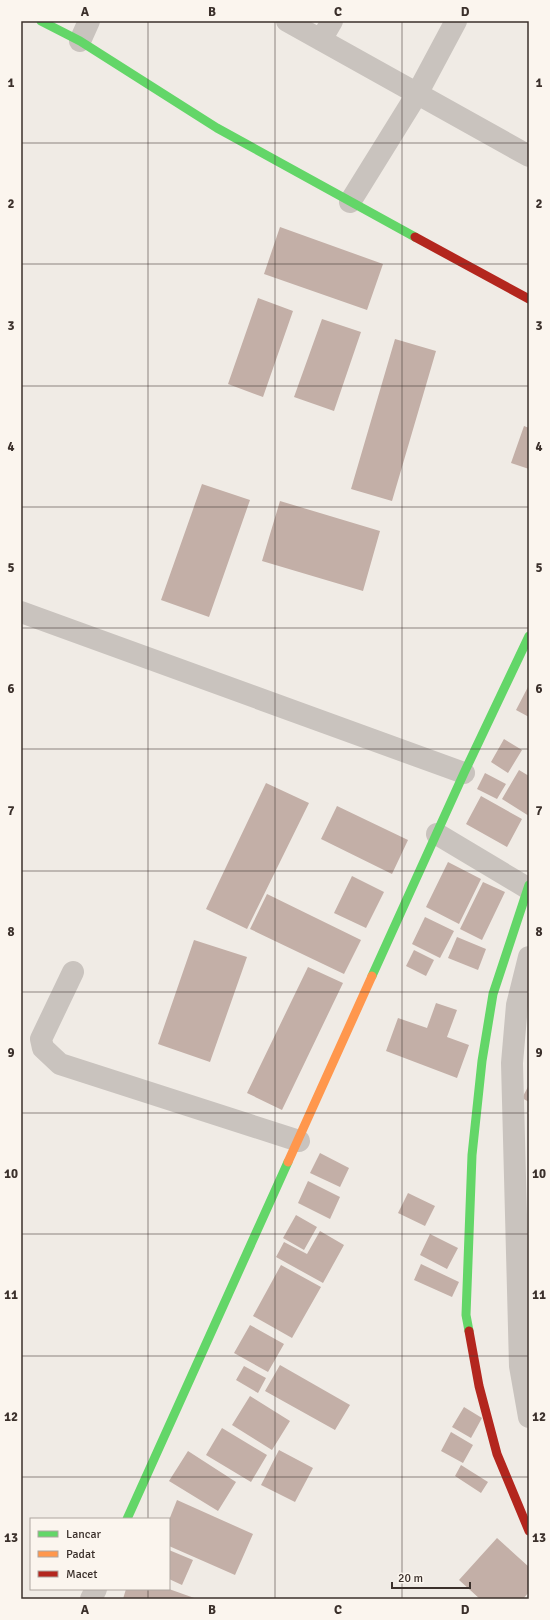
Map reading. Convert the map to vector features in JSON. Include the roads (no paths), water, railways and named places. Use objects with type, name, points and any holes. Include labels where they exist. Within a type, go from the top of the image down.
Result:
[{"type":"street","points":[[41,21],[80,42],[217,128],[529,299]]},
{"type":"street","points":[[80,42],[89,21]]},
{"type":"street","points":[[287,21],[529,156]]},
{"type":"street","points":[[322,40],[332,21]]},
{"type":"street","points":[[350,202],[417,94],[456,21]]},
{"type":"street","points":[[21,612],[464,773]]},
{"type":"street","points":[[127,1518],[464,773],[529,636]]},
{"type":"street","points":[[437,834],[528,887],[493,994],[482,1061],[472,1156],[466,1315],[479,1386],[498,1454],[529,1531]]},
{"type":"street","points":[[529,957],[517,1004],[512,1063],[520,1366],[529,1417]]},
{"type":"street","points":[[73,972],[42,1039],[43,1048],[60,1064],[299,1141]]},
{"type":"street","points":[[91,1599],[96,1590]]}]
